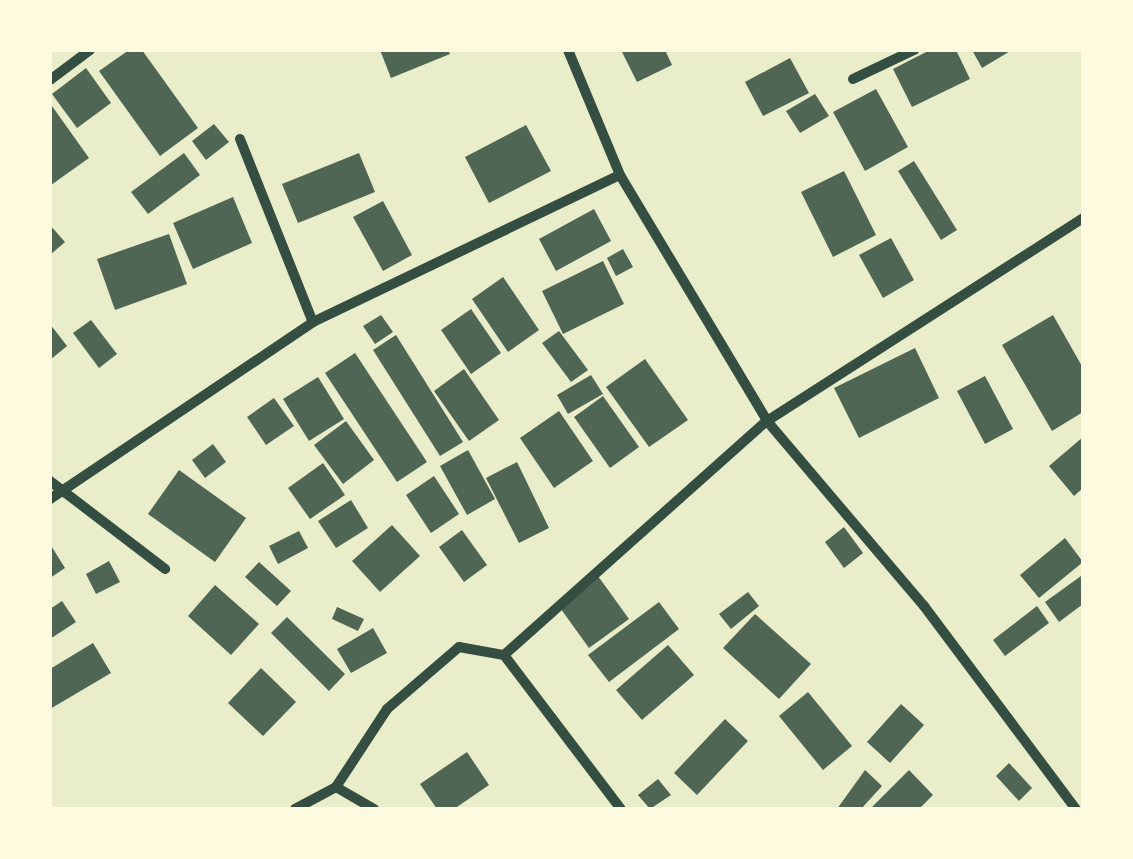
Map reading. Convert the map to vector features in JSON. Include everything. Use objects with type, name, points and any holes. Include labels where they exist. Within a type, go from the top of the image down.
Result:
[{"type":"street","points":[[50,80],[90,50]]},
{"type":"street","points":[[568,50],[620,175],[767,420],[924,606],[1076,809]]},
{"type":"street","points":[[853,79],[914,50]]},
{"type":"street","points":[[240,139],[313,322]]},
{"type":"street","points":[[50,499],[313,322],[620,175]]},
{"type":"street","points":[[504,655],[767,420],[1083,218]]},
{"type":"street","points":[[50,481],[165,570]]},
{"type":"street","points":[[295,809],[336,787],[387,709],[459,647],[504,655],[621,809]]},
{"type":"street","points":[[336,787],[374,809]]},
{"type":"building","points":[[129,50],[142,50],[198,128],[160,156],[99,71]]},
{"type":"building","points":[[380,50],[448,50],[450,54],[391,78]]},
{"type":"building","points":[[621,50],[665,50],[672,65],[637,82]]},
{"type":"building","points":[[930,50],[956,50],[970,79],[912,107],[893,69]]},
{"type":"building","points":[[972,50],[1012,50],[982,68]]},
{"type":"building","points":[[790,58],[809,93],[763,116],[745,82]]},
{"type":"building","points":[[86,68],[111,103],[77,128],[52,94]]},
{"type":"building","points":[[876,89],[908,147],[865,171],[833,112]]},
{"type":"building","points":[[815,94],[829,116],[800,133],[786,111]]},
{"type":"building","points":[[50,108],[89,158],[51,185]]},
{"type":"building","points":[[214,124],[229,142],[206,160],[192,141]]},
{"type":"building","points":[[526,125],[551,171],[489,203],[465,157]]},
{"type":"building","points":[[184,153],[200,175],[148,214],[131,192]]},
{"type":"building","points":[[359,153],[375,192],[298,223],[282,184]]},
{"type":"building","points":[[914,161],[957,230],[941,240],[898,171]]},
{"type":"building","points":[[844,171],[876,235],[833,257],[801,192]]},
{"type":"building","points":[[233,197],[252,243],[193,269],[173,223]]},
{"type":"building","points":[[383,201],[412,255],[383,271],[353,217]]},
{"type":"building","points":[[594,209],[611,241],[556,271],[539,239]]},
{"type":"building","points":[[50,225],[65,242],[50,255]]},
{"type":"building","points":[[169,234],[187,284],[115,310],[97,259]]},
{"type":"building","points":[[891,238],[914,280],[883,298],[859,255]]},
{"type":"building","points":[[623,249],[633,267],[616,276],[607,258]]},
{"type":"building","points":[[603,261],[624,304],[563,334],[542,291]]},
{"type":"building","points":[[503,277],[539,330],[508,352],[472,299]]},
{"type":"building","points":[[471,309],[501,353],[471,374],[441,330]]},
{"type":"building","points":[[381,315],[393,332],[375,344],[363,326]]},
{"type":"building","points":[[1053,315],[1083,368],[1083,412],[1052,431],[1002,345]]},
{"type":"building","points":[[91,320],[117,354],[99,368],[73,333]]},
{"type":"building","points":[[50,324],[67,346],[50,360]]},
{"type":"building","points":[[559,331],[588,370],[571,382],[542,343]]},
{"type":"building","points":[[396,335],[463,442],[440,456],[373,350]]},
{"type":"building","points":[[915,348],[939,398],[859,438],[834,388]]},
{"type":"building","points":[[355,353],[427,462],[397,482],[325,373]]},
{"type":"building","points":[[645,359],[688,420],[649,447],[606,387]]},
{"type":"building","points":[[464,369],[499,420],[469,441],[434,391]]},
{"type":"building","points":[[591,375],[603,394],[568,414],[557,395]]},
{"type":"building","points":[[985,376],[1013,429],[985,444],[957,391]]},
{"type":"building","points":[[318,377],[344,419],[309,441],[283,399]]},
{"type":"building","points":[[603,396],[639,447],[610,468],[574,417]]},
{"type":"building","points":[[274,398],[294,426],[266,445],[247,417]]},
{"type":"building","points":[[559,411],[593,461],[554,488],[520,438]]},
{"type":"building","points":[[346,421],[374,460],[343,484],[314,445]]},
{"type":"building","points":[[1083,437],[1083,488],[1074,496],[1049,466]]},
{"type":"building","points":[[213,444],[226,462],[205,478],[192,460]]},
{"type":"building","points":[[468,450],[495,499],[467,515],[440,466]]},
{"type":"building","points":[[517,462],[549,528],[519,543],[486,478]]},
{"type":"building","points":[[323,463],[345,495],[310,519],[288,488]]},
{"type":"building","points":[[179,470],[246,518],[215,562],[148,514]]},
{"type":"building","points":[[434,476],[459,514],[431,533],[406,495]]},
{"type":"building","points":[[351,500],[368,528],[336,548],[318,521]]},
{"type":"building","points":[[392,525],[420,556],[380,592],[352,561]]},
{"type":"building","points":[[844,527],[863,553],[844,568],[825,542]]},
{"type":"building","points":[[462,530],[487,565],[464,582],[439,547]]},
{"type":"building","points":[[299,531],[308,548],[278,564],[269,546]]},
{"type":"building","points":[[1065,538],[1083,562],[1039,598],[1020,575]]},
{"type":"building","points":[[50,544],[65,568],[50,578]]},
{"type":"building","points":[[109,561],[120,582],[96,594],[86,574]]},
{"type":"building","points":[[259,562],[291,591],[277,606],[245,577]]},
{"type":"building","points":[[598,576],[629,619],[589,648],[558,605]]},
{"type":"building","points":[[1081,576],[1083,604],[1059,622],[1045,602]]},
{"type":"building","points":[[215,585],[259,624],[231,655],[188,616]]},
{"type":"building","points":[[748,592],[759,606],[731,629],[719,614]]},
{"type":"building","points":[[62,601],[76,622],[50,639],[50,609]]},
{"type":"building","points":[[659,602],[679,629],[609,682],[588,655]]},
{"type":"building","points":[[1037,606],[1049,623],[1005,656],[993,640]]},
{"type":"building","points":[[337,607],[364,619],[358,631],[332,619]]},
{"type":"building","points":[[755,614],[811,664],[779,699],[723,648]]},
{"type":"building","points":[[287,617],[345,674],[329,691],[271,633]]},
{"type":"building","points":[[373,628],[387,653],[351,673],[337,649]]},
{"type":"building","points":[[93,643],[111,673],[50,709],[50,669]]},
{"type":"building","points":[[668,645],[694,675],[642,720],[616,690]]},
{"type":"building","points":[[261,668],[296,702],[263,736],[228,703]]},
{"type":"building","points":[[808,692],[852,746],[823,770],[779,716]]},
{"type":"building","points":[[901,704],[924,725],[890,763],[867,742]]},
{"type":"building","points":[[725,719],[748,741],[697,795],[674,773]]},
{"type":"building","points":[[467,752],[489,785],[454,809],[437,809],[420,784]]},
{"type":"building","points":[[1009,763],[1032,788],[1019,801],[996,776]]},
{"type":"building","points":[[865,770],[882,786],[861,809],[837,809]]},
{"type":"building","points":[[909,770],[933,795],[919,809],[870,809]]},
{"type":"building","points":[[658,779],[671,795],[650,809],[638,795]]}]
